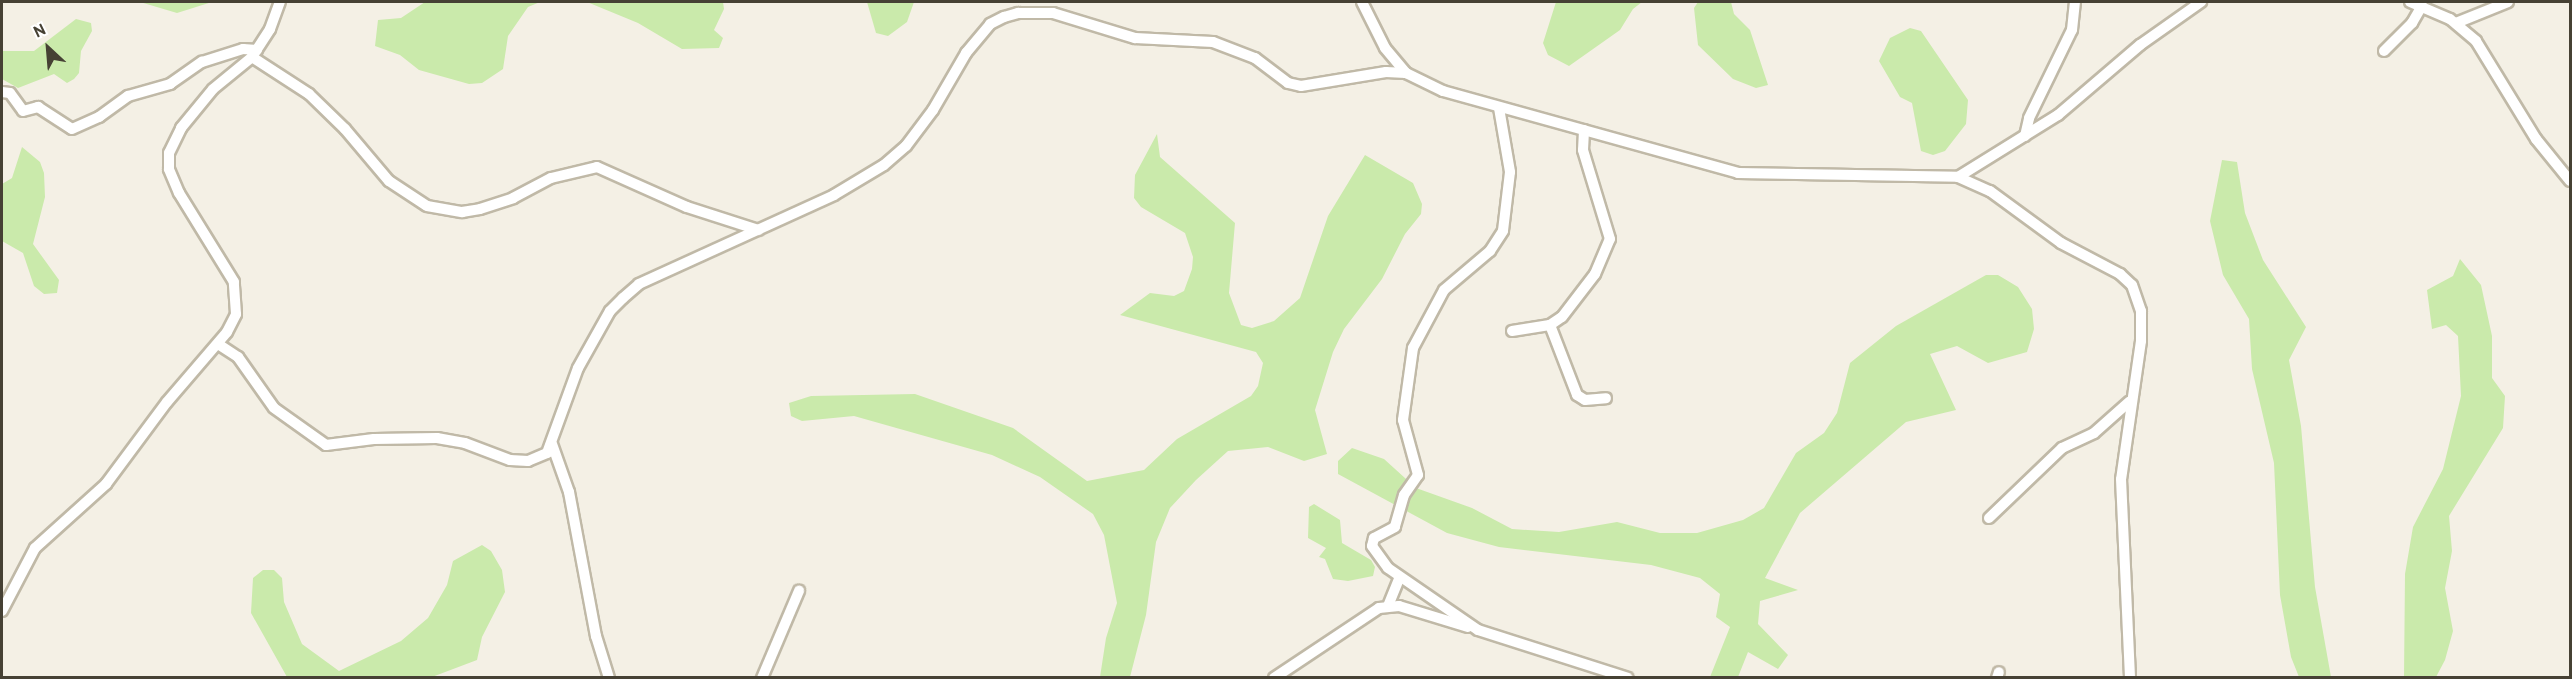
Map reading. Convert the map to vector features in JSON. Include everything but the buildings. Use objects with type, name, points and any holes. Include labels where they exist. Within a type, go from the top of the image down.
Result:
[{"type":"street","points":[[2,611],[35,548],[106,484],[218,344],[236,314],[234,282],[179,193],[169,169],[169,153],[181,128],[213,89],[255,54],[280,2]]},
{"type":"street","points":[[1362,2],[1380,38],[1406,73]]},
{"type":"street","points":[[2025,136],[2029,117],[2072,30],[2075,2]]},
{"type":"street","points":[[1958,177],[2025,136],[2201,2]]},
{"type":"street","points":[[2410,2],[2456,23],[2476,41],[2535,139],[2571,181]]},
{"type":"street","points":[[2456,23],[2508,2]]},
{"type":"street","points":[[2384,51],[2412,23],[2422,6]]},
{"type":"street","points":[[218,344],[247,368],[254,386],[274,408],[326,445],[374,439],[437,438],[465,443],[510,460],[528,461],[547,453],[552,444],[574,377],[610,311],[639,285],[850,187],[884,165],[917,132],[979,36],[990,24],[1018,13],[1053,13],[1135,38],[1213,42],[1255,58],[1288,83],[1301,86],[1386,72],[1406,73],[1443,91],[1716,169],[1756,176],[1958,177],[1990,191],[2061,243],[2104,264],[2132,285],[2141,311],[2141,341],[2129,402],[2121,479],[2130,678]]},
{"type":"street","points":[[2,92],[10,93],[23,111],[38,107],[72,129],[99,117],[128,96],[170,84],[202,62],[243,49],[255,54],[309,94],[345,129],[389,181],[427,206],[462,212],[480,209],[513,198],[551,178],[597,167],[687,207],[758,230]]},
{"type":"street","points":[[1478,630],[1400,577],[1372,546],[1374,538],[1395,527],[1404,495],[1418,475],[1403,420],[1413,348],[1444,290],[1490,251],[1503,231],[1510,172],[1499,108]]},
{"type":"street","points":[[1512,331],[1550,325],[1576,300],[1594,274],[1610,239],[1583,150],[1584,130]]},
{"type":"street","points":[[1550,325],[1577,395],[1585,400],[1606,398]]},
{"type":"street","points":[[1989,518],[2062,447],[2094,433],[2129,402]]},
{"type":"street","points":[[552,444],[569,492],[596,636],[609,678]]},
{"type":"street","points":[[1388,606],[1400,577]]},
{"type":"street","points":[[762,678],[799,591]]},
{"type":"street","points":[[1274,678],[1303,662],[1355,622],[1388,606],[1411,609],[1628,678]]},
{"type":"street","points":[[1289,678],[1303,662]]},
{"type":"green space","points":[[140,2],[212,2],[177,13]]},
{"type":"green space","points":[[425,2],[540,2],[528,7],[508,36],[503,69],[482,83],[469,84],[419,70],[400,55],[375,46],[378,20],[401,18]]},
{"type":"green space","points":[[587,2],[723,2],[724,9],[714,30],[723,38],[719,48],[682,49],[638,23]]},
{"type":"green space","points":[[867,2],[914,2],[907,22],[888,36],[876,33]]},
{"type":"green space","points":[[1556,2],[1642,2],[1633,9],[1620,30],[1569,66],[1548,55],[1543,43]]},
{"type":"green space","points":[[1698,2],[1731,2],[1734,14],[1750,30],[1768,85],[1756,88],[1733,79],[1698,45],[1694,8]]},
{"type":"green space","points":[[76,19],[91,23],[92,31],[81,51],[79,73],[74,79],[67,83],[54,74],[18,88],[2,79],[2,51],[34,51]]},
{"type":"green space","points":[[1910,28],[1921,31],[1968,100],[1966,124],[1945,151],[1933,155],[1921,151],[1912,103],[1900,97],[1879,61],[1890,38]]},
{"type":"green space","points":[[1157,134],[1160,157],[1235,223],[1229,293],[1241,325],[1252,328],[1274,321],[1300,298],[1328,216],[1365,155],[1413,183],[1422,204],[1421,214],[1405,234],[1382,279],[1344,329],[1333,352],[1315,410],[1327,454],[1304,461],[1268,447],[1228,451],[1196,480],[1170,508],[1156,542],[1146,615],[1130,677],[1100,677],[1106,638],[1117,603],[1104,535],[1093,514],[1040,477],[992,455],[854,416],[802,421],[791,416],[789,403],[811,396],[915,394],[1013,428],[1087,481],[1144,470],[1177,439],[1251,396],[1258,386],[1263,363],[1256,352],[1120,315],[1150,293],[1174,296],[1184,291],[1192,269],[1193,257],[1185,233],[1141,207],[1134,198],[1135,175]]},
{"type":"green space","points":[[22,147],[40,162],[44,173],[45,197],[33,244],[59,280],[57,293],[44,294],[34,286],[23,253],[2,241],[2,184],[12,178]]},
{"type":"green space","points":[[2222,160],[2237,162],[2245,213],[2263,260],[2306,327],[2289,360],[2301,426],[2315,587],[2331,677],[2299,677],[2291,657],[2280,595],[2274,463],[2252,369],[2249,319],[2223,275],[2210,221]]},
{"type":"green space","points":[[2460,259],[2481,285],[2492,336],[2492,378],[2505,396],[2503,428],[2449,516],[2452,551],[2445,588],[2453,631],[2445,660],[2436,677],[2404,677],[2405,574],[2413,527],[2443,469],[2461,396],[2458,336],[2446,325],[2432,329],[2427,290],[2453,276]]},
{"type":"green space","points":[[1986,275],[1998,275],[2018,287],[2032,309],[2034,329],[2027,352],[1988,363],[1957,346],[1930,354],[1956,410],[1906,422],[1800,513],[1765,578],[1798,590],[1760,601],[1758,624],[1788,655],[1778,669],[1748,652],[1738,677],[1710,677],[1730,627],[1716,617],[1720,594],[1700,578],[1651,565],[1499,547],[1447,533],[1338,474],[1338,461],[1352,448],[1384,459],[1416,488],[1472,508],[1512,529],[1559,532],[1617,522],[1660,533],[1697,533],[1743,520],[1764,508],[1796,453],[1824,433],[1837,413],[1850,363],[1896,326]]},
{"type":"green space","points":[[1314,504],[1340,520],[1342,543],[1371,560],[1375,567],[1373,576],[1348,581],[1333,579],[1325,559],[1319,557],[1326,548],[1308,538],[1309,507]]},
{"type":"green space","points":[[482,545],[491,551],[502,570],[505,592],[482,637],[477,660],[432,677],[287,677],[251,613],[253,578],[263,570],[274,570],[282,578],[284,602],[302,644],[339,671],[401,641],[428,618],[447,585],[453,561]]}]
